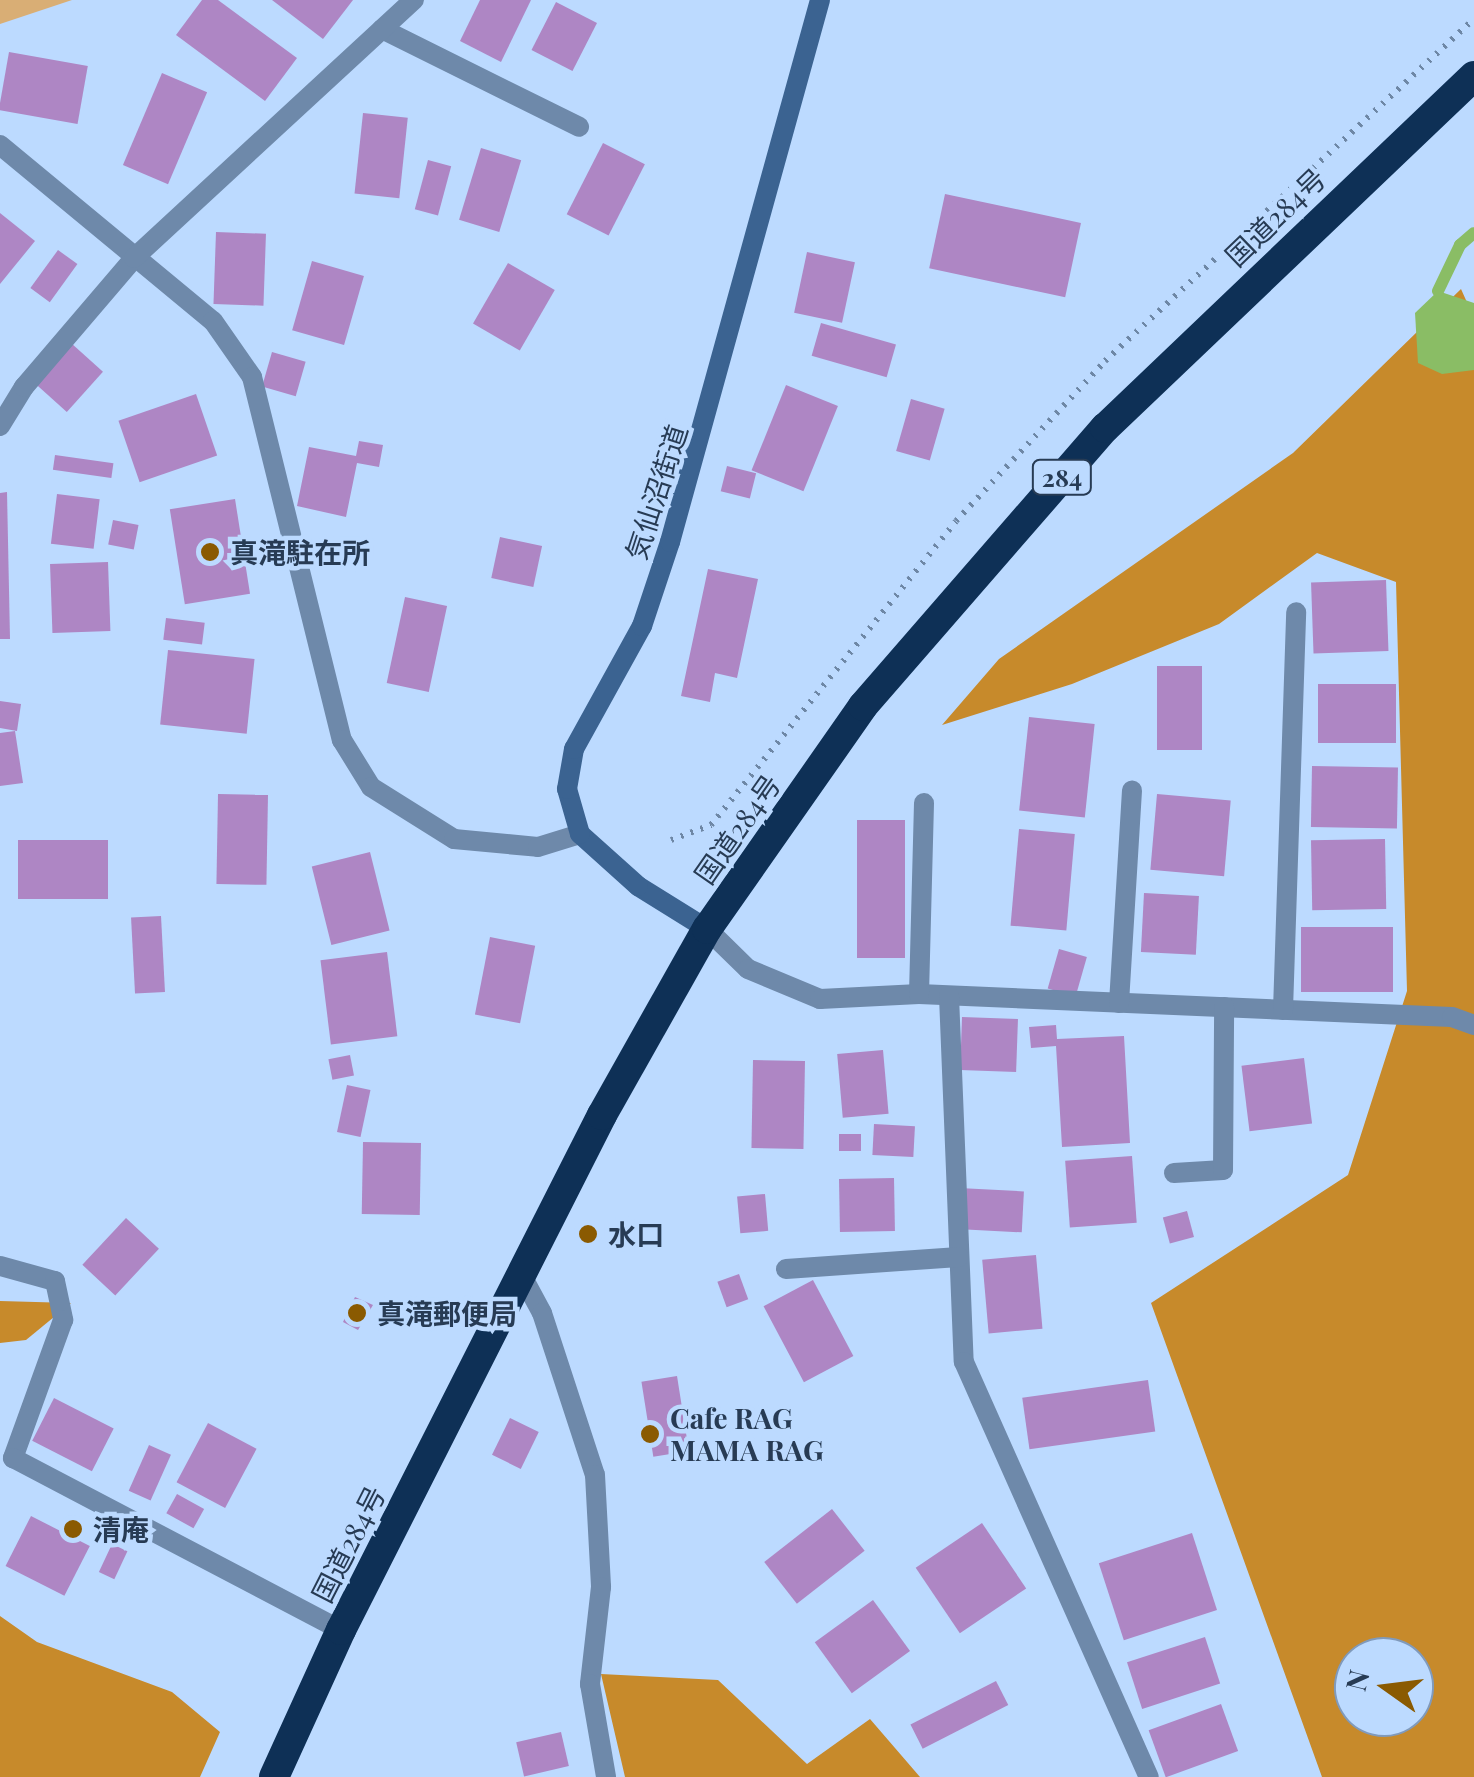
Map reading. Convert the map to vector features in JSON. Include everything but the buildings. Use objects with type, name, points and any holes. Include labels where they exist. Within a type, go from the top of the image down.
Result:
[{"type":"highway","name":"国道284号","points":[[274,1777],[341,1630],[521,1274],[707,929],[862,706],[1093,442],[1474,76]]},
{"type":"street","points":[[0,426],[24,388],[134,258],[414,0]]},
{"type":"street","name":"気仙沼街道","points":[[580,834],[567,789],[574,749],[642,626],[670,542],[710,412],[778,133],[820,0]]},
{"type":"street","points":[[382,29],[579,126]]},
{"type":"street","points":[[0,145],[212,321],[252,377],[342,740],[371,787],[454,838],[538,847],[580,834],[638,886],[707,929],[748,969],[820,999],[919,994],[1452,1017],[1474,1025]]},
{"type":"street","points":[[1283,1010],[1296,612]]},
{"type":"street","points":[[1119,1003],[1132,790]]},
{"type":"street","points":[[919,994],[924,803]]},
{"type":"street","points":[[949,996],[964,1362],[1150,1777]]},
{"type":"street","points":[[1174,1173],[1223,1170],[1224,1007]]},
{"type":"street","points":[[786,1268],[959,1256]]},
{"type":"street","points":[[0,1266],[56,1281],[63,1320],[14,1458],[341,1630]]},
{"type":"street","points":[[521,1274],[542,1314],[595,1475],[601,1587],[590,1684],[606,1777]]},
{"type":"shaded area","points":[[0,0],[72,0],[0,24]]},
{"type":"shaded area","points":[[1461,289],[1474,318],[1474,1777],[1322,1777],[1151,1303],[1348,1175],[1407,991],[1396,582],[1317,553],[1219,624],[1072,684],[942,725],[999,659],[1293,453]]},
{"type":"shaded area","points":[[1438,291],[1474,303],[1474,370],[1442,374],[1418,363],[1415,313]]},
{"type":"shaded area","points":[[0,1301],[71,1303],[26,1340],[0,1343]]},
{"type":"shaded area","points":[[0,1616],[37,1642],[172,1692],[220,1732],[200,1777],[0,1777]]},
{"type":"shaded area","points":[[601,1674],[718,1680],[807,1764],[870,1719],[920,1777],[625,1777]]},
{"type":"waterway","points":[[1438,291],[1460,245],[1474,233]]},
{"type":"place","name":"真滝駐在所","points":[[210,552]]},
{"type":"place","name":"水口","points":[[588,1234]]},
{"type":"place","name":"真滝郵便局","points":[[357,1313]]},
{"type":"place","name":"Cafe RAG MAMA RAG","points":[[650,1434]]},
{"type":"place","name":"清庵","points":[[73,1529]]}]
